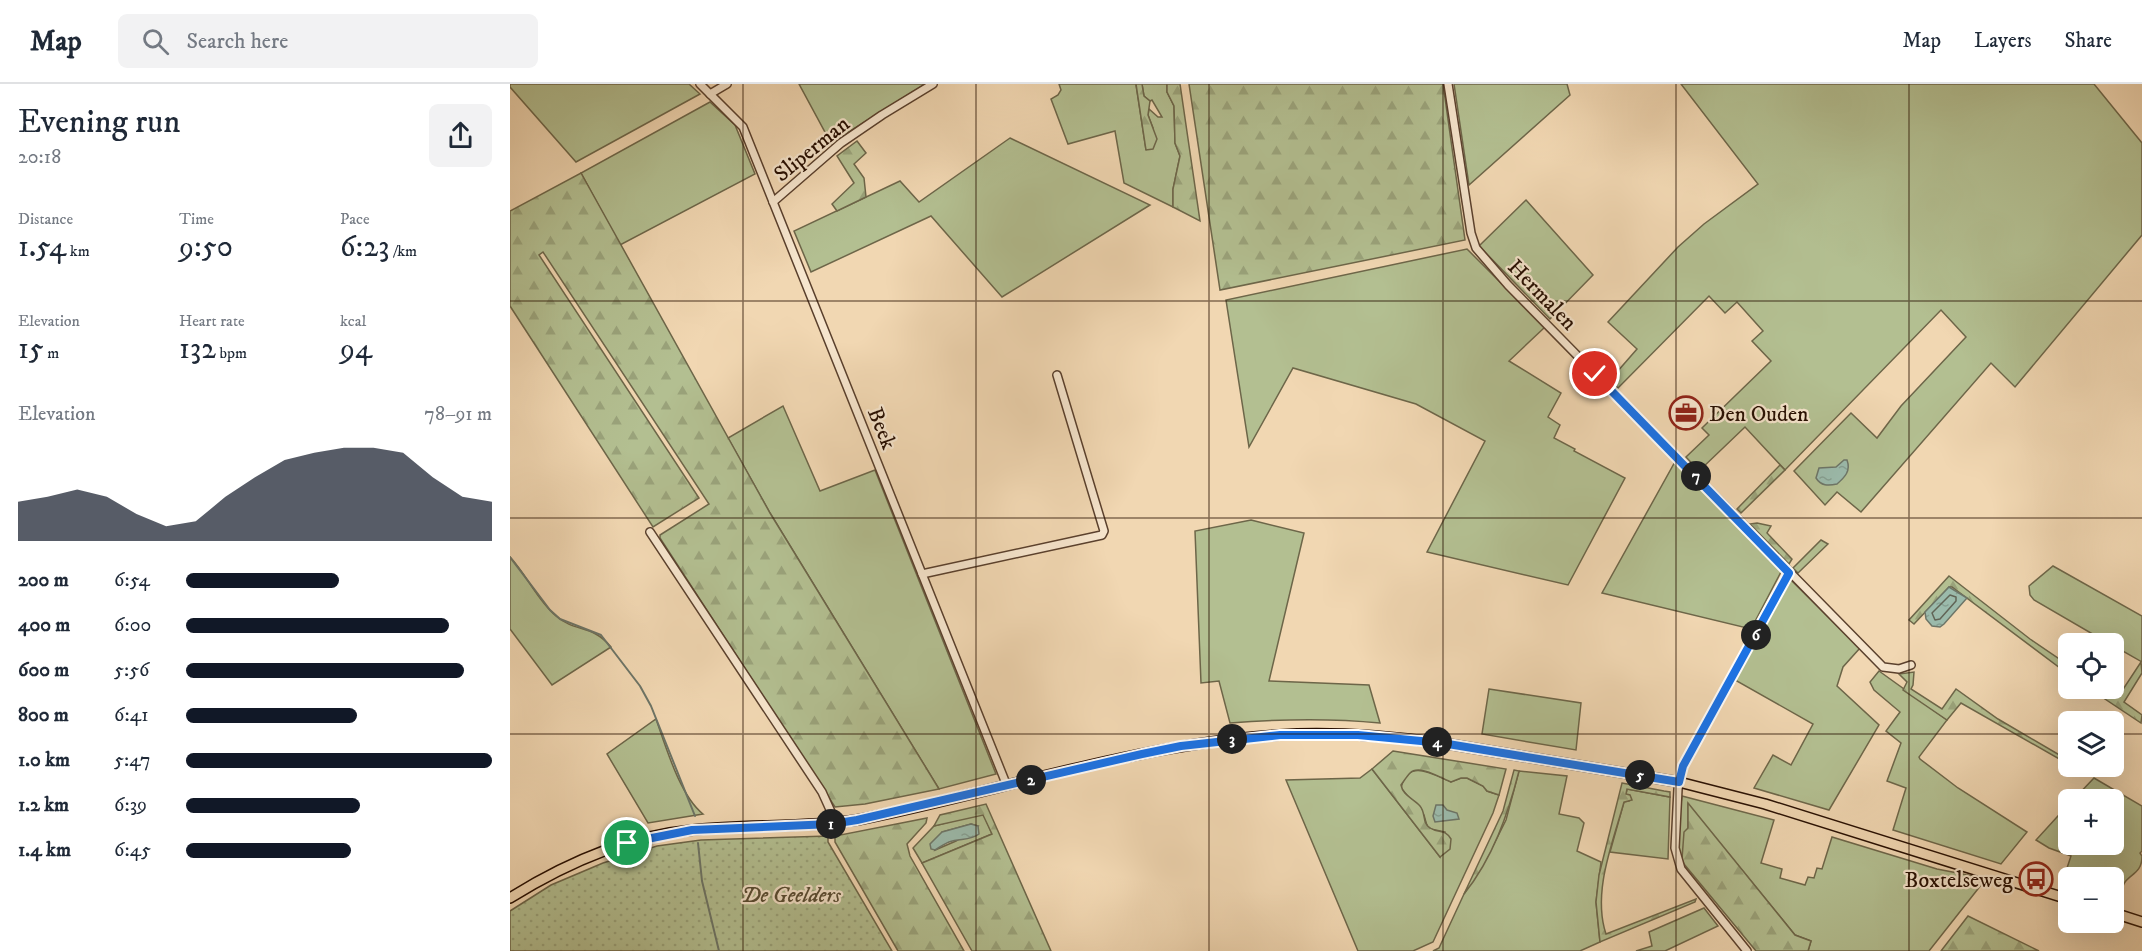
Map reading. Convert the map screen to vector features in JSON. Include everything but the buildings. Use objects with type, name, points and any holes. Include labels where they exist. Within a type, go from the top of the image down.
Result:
[{"type":"main road","points":[[510,898],[562,867],[635,840],[692,830],[831,828],[1181,746],[1280,735],[1324,734],[1403,738],[1442,743],[1679,782],[1765,804],[2058,896]]},
{"type":"main road","points":[[2124,916],[2142,922]]},
{"type":"street","name":"Beek","points":[[700,84],[743,127],[1007,786]]},
{"type":"street","points":[[710,94],[727,84]]},
{"type":"street","name":"Sliperman","points":[[773,202],[841,143],[882,114],[933,84]]},
{"type":"street","name":"Hermalen","points":[[1449,84],[1471,233],[1476,248],[1515,292],[1883,666],[1899,669],[1911,665]]},
{"type":"street","points":[[922,574],[1102,535],[1104,531],[1057,375]]},
{"type":"street","points":[[650,532],[822,792],[832,814],[831,828]]},
{"type":"street","points":[[1747,951],[1681,869],[1676,858],[1679,782],[1683,766],[1789,573]]},
{"type":"green space","points":[[510,84],[689,84],[700,94],[576,162],[510,87]]},
{"type":"green space","points":[[799,84],[925,84],[850,131],[832,145]]},
{"type":"green space","points":[[1059,84],[1138,84],[1136,85],[1146,150],[1153,128],[1148,115],[1149,109],[1158,117],[1162,117],[1152,100],[1144,96],[1142,84],[1167,84],[1167,92],[1174,106],[1175,143],[1180,156],[1173,189],[1173,207],[1124,183],[1115,131],[1068,144],[1051,99],[1061,90]]},
{"type":"green space","points":[[1136,84],[1142,84],[1144,96],[1150,101],[1148,115],[1157,139],[1153,149],[1146,150]]},
{"type":"green space","points":[[1167,84],[1180,84],[1200,221],[1173,207],[1173,189],[1180,156],[1175,143],[1174,106],[1167,92]]},
{"type":"green space","points":[[1189,84],[1443,84],[1465,240],[1220,290]]},
{"type":"green space","points":[[1454,84],[1567,84],[1570,95],[1469,185]]},
{"type":"green space","points":[[1681,84],[2094,84],[2142,143],[2142,235],[2015,387],[1991,363],[1861,512],[1837,492],[1825,505],[1794,471],[1851,413],[1877,438],[1901,406],[1966,337],[1941,310],[1785,470],[1745,427],[1699,471],[1686,457],[1709,435],[1702,428],[1771,361],[1752,341],[1763,331],[1737,302],[1725,313],[1709,296],[1618,388],[1610,380],[1637,349],[1608,322],[1678,247],[1704,224],[1758,184]]},
{"type":"green space","points":[[710,102],[735,125],[755,174],[620,245],[581,173]]},
{"type":"green space","points":[[1010,138],[1150,205],[1002,297],[931,216],[811,272],[794,231],[900,181],[919,202]]},
{"type":"green space","points":[[857,141],[866,153],[854,164],[864,178],[866,197],[837,211],[832,204],[854,183],[837,156]]},
{"type":"green space","points":[[581,173],[770,513],[939,789],[865,804],[835,807],[660,538],[660,535],[709,504],[543,252],[539,255],[699,498],[653,527],[510,306],[510,211]]},
{"type":"green space","points":[[1526,200],[1593,275],[1550,319],[1479,246]]},
{"type":"green space","points":[[1467,249],[1545,327],[1509,361],[1561,393],[1548,417],[1560,425],[1554,438],[1625,478],[1568,585],[1427,552],[1485,441],[1416,404],[1293,368],[1249,447],[1226,300]]},
{"type":"green space","points":[[783,406],[820,491],[875,470],[996,774],[939,789],[770,513],[728,438]]},
{"type":"green space","points":[[1676,460],[1782,570],[1751,629],[1602,593]]},
{"type":"green space","points":[[1780,465],[1785,470],[1741,513],[1737,509]]},
{"type":"green space","points":[[1251,520],[1304,533],[1269,681],[1369,685],[1380,723],[1305,720],[1230,723],[1219,681],[1201,683],[1195,531]]},
{"type":"green space","points":[[1750,524],[1771,526],[1767,533],[1792,559],[1789,564]]},
{"type":"green space","points":[[1821,540],[1828,544],[1798,573],[1793,568]]},
{"type":"green space","points":[[510,557],[549,610],[570,625],[597,635],[611,647],[552,685],[510,629]]},
{"type":"green space","points":[[2053,566],[2142,616],[2142,662],[2124,652],[2124,633],[2091,633],[2034,600],[2030,595],[2029,586]]},
{"type":"green space","points":[[1949,576],[2058,658],[2058,666],[1952,587],[1949,587],[1914,624],[1909,620]]},
{"type":"green space","points":[[1791,580],[1860,648],[1843,667],[1837,686],[1879,725],[1829,810],[1754,788],[1773,755],[1791,765],[1813,724],[1735,680]]},
{"type":"green space","points":[[2141,662],[2142,673],[2124,702],[2142,715],[2141,723],[2105,699],[2124,699],[2124,688]]},
{"type":"green space","points":[[1879,671],[1947,720],[1919,757],[1920,759],[1958,788],[2027,832],[2001,864],[1893,830],[1906,788],[1887,781],[1901,743],[1886,731],[1900,712],[1874,690],[1870,682]]},
{"type":"green space","points":[[1914,672],[1911,689],[1942,709],[1956,689],[1998,719],[2058,754],[2058,758],[1961,703],[1947,720],[1903,690],[1907,682],[1899,674]]},
{"type":"green space","points":[[1489,689],[1581,703],[1576,750],[1482,734]]},
{"type":"green space","points":[[656,719],[669,757],[687,796],[703,814],[648,823],[607,754]]},
{"type":"green space","points":[[1393,751],[1506,769],[1499,795],[1487,791],[1483,786],[1467,778],[1451,782],[1419,770],[1410,773],[1401,785],[1406,794],[1420,806],[1428,826],[1433,830],[1446,833],[1451,839],[1450,849],[1440,857],[1372,769]]},
{"type":"green space","points":[[1372,769],[1440,857],[1445,832],[1427,826],[1424,815],[1401,788],[1409,773],[1429,772],[1451,782],[1467,778],[1483,786],[1487,791],[1499,795],[1493,813],[1433,942],[1413,951],[1358,951],[1286,780],[1360,778]]},
{"type":"green space","points":[[1514,770],[1519,771],[1498,835],[1483,866],[1464,894],[1503,811]]},
{"type":"green space","points":[[1519,771],[1567,776],[1559,814],[1579,818],[1584,823],[1577,851],[1601,862],[1596,902],[1600,942],[1580,951],[1433,951],[1439,948],[1464,894],[1506,820]]},
{"type":"green space","points":[[2094,778],[2113,789],[2084,789]]},
{"type":"green space","points":[[1622,783],[1670,792],[1670,797],[1627,789],[1626,794],[1630,795],[1632,800],[1624,802],[1603,884],[1602,918],[1606,934],[1696,899],[1695,902],[1600,942],[1596,902],[1599,875]]},
{"type":"green space","points":[[1627,789],[1670,797],[1668,859],[1610,852],[1624,802],[1629,801],[1626,794]]},
{"type":"green space","points":[[1682,796],[1774,820],[1761,863],[1782,869],[1780,878],[1805,885],[1808,877],[1814,878],[1817,868],[1822,869],[1832,837],[1937,869],[1985,880],[1929,951],[1808,951],[1811,941],[1795,935],[1688,804],[1688,828],[1682,859],[1684,864],[1678,850]]},
{"type":"green space","points":[[2124,796],[2142,806],[2141,864],[2124,884],[2124,867],[2067,867],[2071,856],[2068,855],[2124,855]]},
{"type":"green space","points":[[1688,803],[1795,935],[1811,941],[1808,951],[1756,951],[1684,864],[1682,859],[1684,832],[1688,828]]},
{"type":"green space","points":[[986,804],[1051,951],[972,951],[922,863],[992,834],[983,815],[934,826],[940,815]]},
{"type":"green space","points":[[980,814],[984,815],[992,834],[922,863],[913,848],[934,826]],"holes":[[[971,824],[978,826],[956,841],[935,850],[942,832]]]},
{"type":"green space","points":[[2058,816],[2058,851],[2036,840]]},
{"type":"green space","points":[[927,818],[926,823],[907,844],[910,856],[964,951],[898,951],[835,842],[835,836]]},
{"type":"green space","name":"De Geelders","points":[[828,836],[828,842],[892,951],[510,951],[510,911],[551,885],[603,863],[657,846],[701,840]]},
{"type":"green space","points":[[1704,908],[1718,926],[1665,951],[1636,951],[1652,946],[1649,932]]},
{"type":"green space","points":[[1968,916],[2039,951],[1941,951]]},
{"type":"water","points":[[1847,460],[1848,471],[1837,484],[1825,485],[1816,478],[1819,468],[1836,467]]},
{"type":"water","points":[[1949,587],[1967,598],[1944,624],[1940,627],[1932,626],[1926,619],[1925,612]]},
{"type":"water","points":[[1436,805],[1443,805],[1447,810],[1457,813],[1459,819],[1435,822],[1433,816]]},
{"type":"water","points":[[971,824],[978,826],[979,834],[972,838],[949,842],[935,850],[931,849],[930,844],[942,832]]},
{"type":"waterway","points":[[510,557],[550,610],[560,619],[601,635],[640,686],[651,706],[695,816]]},
{"type":"waterway","points":[[698,843],[702,881],[719,951]]},
{"type":"place","name":"Den Ouden","points":[[1686,413]]},
{"type":"place","name":"Boxtelseweg","points":[[2036,879]]},
{"type":"route","points":[[627,843],[692,830],[742,826],[832,824],[857,820],[1181,746],[1280,735],[1324,734],[1403,738],[1679,782],[1683,766],[1789,573],[1702,481],[1595,374]]}]
